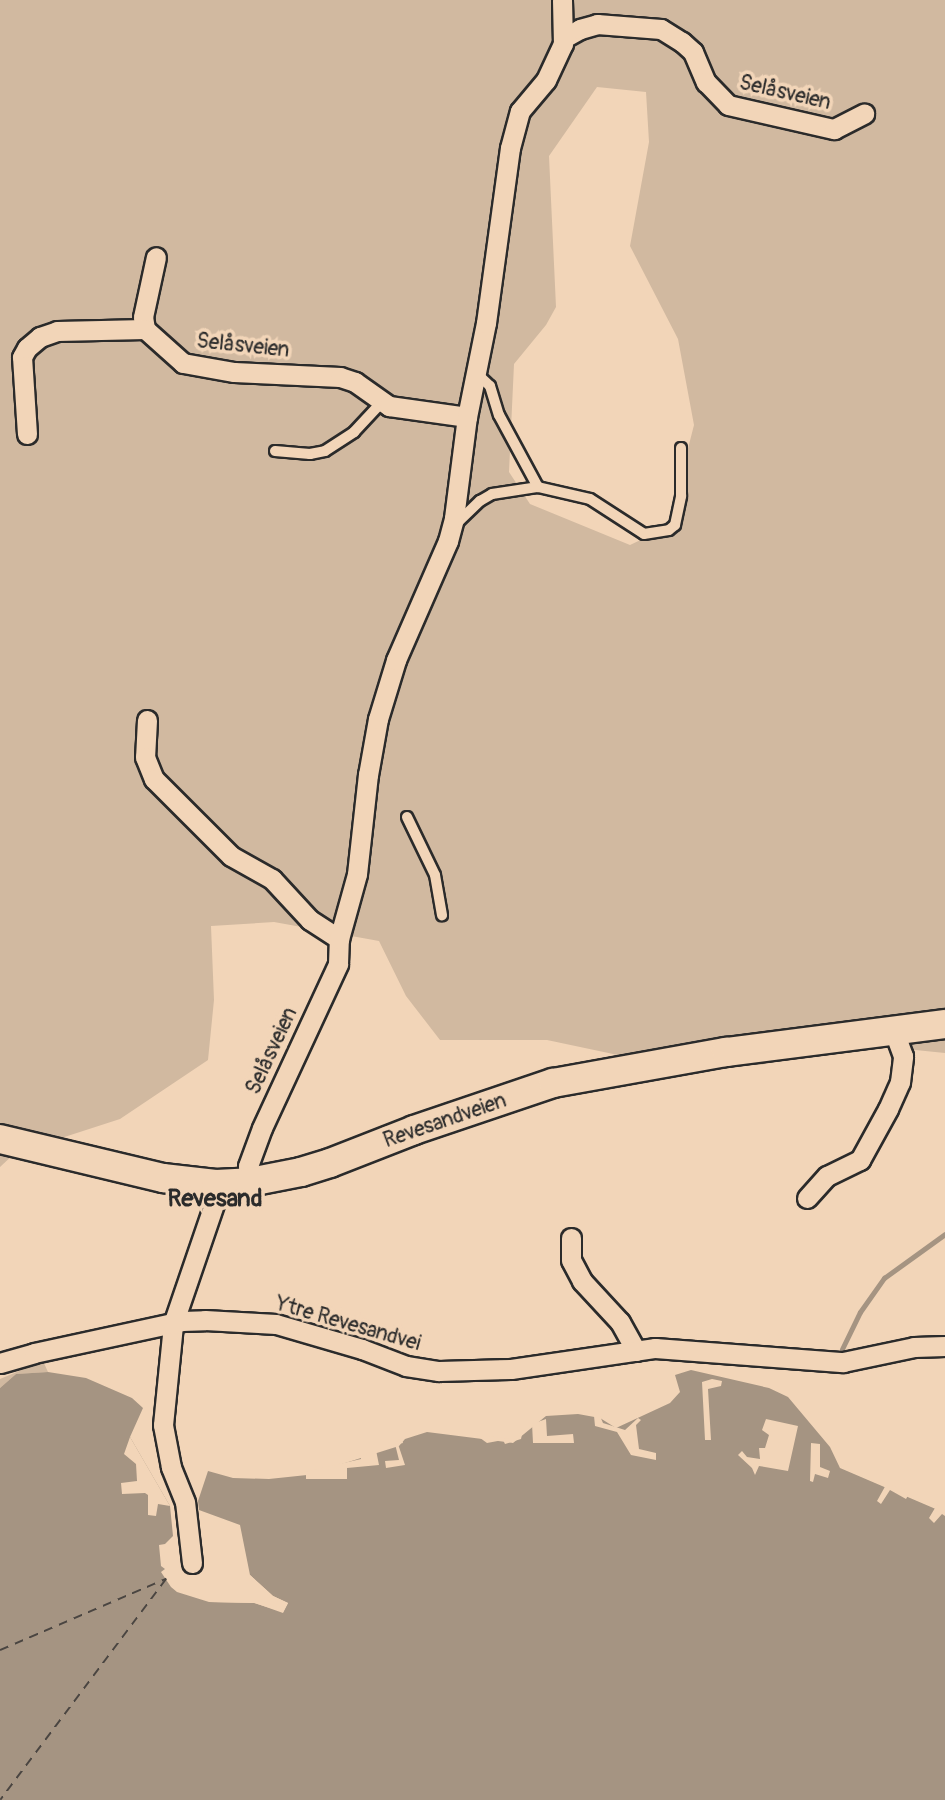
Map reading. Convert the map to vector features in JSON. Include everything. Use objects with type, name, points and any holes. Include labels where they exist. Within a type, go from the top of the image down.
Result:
[{"type":"main road","name":"Revesandveien","points":[[0,1139],[122,1170],[216,1184],[250,1182],[302,1172],[553,1083],[646,1065],[945,1024]]},
{"type":"street","name":"Selåsveien","points":[[250,1182],[248,1166],[261,1128],[338,964],[339,939],[357,874],[368,775],[378,719],[396,660],[452,528],[467,417],[516,124],[527,101],[551,71],[564,38],[562,0]]},
{"type":"street","name":"Selåsveien","points":[[564,38],[597,24],[661,29],[682,41],[692,52],[706,82],[728,105],[834,129],[864,114]]},
{"type":"street","points":[[27,434],[20,370],[27,348],[57,331],[145,329],[143,317],[156,257]]},
{"type":"street","name":"Selåsveien","points":[[145,329],[183,363],[234,372],[340,377],[355,382],[381,402],[407,410],[467,417]]},
{"type":"street","points":[[147,720],[145,757],[154,779],[231,856],[272,879],[310,920],[339,939]]},
{"type":"street","points":[[807,1198],[827,1175],[860,1160],[888,1110],[900,1082],[903,1056],[894,1031]]},
{"type":"street","points":[[192,1563],[184,1502],[164,1445],[163,1424],[173,1324],[215,1201],[216,1184]]},
{"type":"street","points":[[571,1238],[571,1260],[582,1280],[620,1322],[636,1351]]},
{"type":"street","name":"Ytre Revesandvei","points":[[0,1363],[34,1353],[173,1324],[205,1320],[276,1324],[362,1349],[406,1366],[439,1371],[511,1368],[636,1351],[678,1349],[843,1362],[914,1347],[945,1346]]},
{"type":"lane","points":[[475,373],[490,386],[499,415],[538,487]]},
{"type":"lane","points":[[275,451],[310,454],[325,451],[354,432],[381,402]]},
{"type":"lane","points":[[452,528],[480,501],[492,494],[538,487],[590,499],[644,534],[668,530],[675,525],[681,496],[681,448]]},
{"type":"lane","points":[[407,817],[435,876],[442,915]]},
{"type":"shaded area","points":[[0,0],[945,0],[945,1053],[866,1045],[760,1065],[651,1062],[547,1040],[440,1040],[406,996],[379,941],[274,922],[211,926],[214,1000],[208,1060],[120,1119],[15,1153],[0,1167]],"holes":[[[597,87],[646,92],[649,142],[630,246],[678,339],[694,425],[668,527],[630,545],[530,504],[509,472],[514,364],[546,325],[556,307],[549,156]]]},
{"type":"shaded area","points":[[43,1361],[48,1372],[16,1374],[0,1388],[0,1379]]},
{"type":"shaded area","points":[[691,1370],[769,1388],[788,1397],[830,1447],[840,1468],[945,1513],[945,1800],[0,1800],[0,1388],[16,1374],[48,1372],[86,1378],[132,1398],[143,1408],[130,1437],[170,1506],[173,1536],[165,1544],[159,1545],[161,1566],[165,1569],[161,1572],[171,1587],[177,1592],[209,1602],[254,1603],[283,1612],[288,1603],[273,1596],[250,1575],[240,1525],[199,1510],[198,1501],[208,1471],[233,1478],[269,1479],[307,1475],[399,1446],[405,1439],[427,1432],[513,1443],[546,1416],[578,1414],[600,1418],[616,1428],[670,1403],[680,1392],[675,1375]]},
{"type":"pier","points":[[712,1379],[722,1381],[721,1386],[708,1389],[711,1440],[705,1440],[702,1382]]},
{"type":"pier","points":[[594,1416],[600,1416],[603,1423],[625,1430],[638,1418],[641,1420],[636,1425],[639,1449],[656,1453],[656,1460],[631,1455],[617,1432],[595,1426]]},
{"type":"pier","points":[[546,1419],[547,1436],[573,1434],[574,1443],[533,1443],[532,1424]]},
{"type":"pier","points":[[766,1419],[798,1426],[788,1471],[759,1466],[755,1475],[752,1468],[738,1455],[742,1451],[747,1457],[760,1459],[759,1448],[765,1448],[769,1435],[762,1430]]},
{"type":"pier","points":[[523,1430],[521,1439],[505,1444],[503,1440],[487,1443],[476,1435],[512,1439]]},
{"type":"pier","points":[[130,1437],[170,1506],[158,1504],[156,1516],[148,1515],[148,1495],[145,1493],[122,1494],[121,1483],[137,1481],[136,1464],[124,1454]]},
{"type":"pier","points":[[401,1437],[403,1443],[398,1444],[405,1465],[386,1468],[385,1461],[399,1460],[395,1444]]},
{"type":"pier","points":[[811,1443],[820,1444],[820,1467],[830,1471],[828,1478],[815,1474],[813,1482],[810,1481]]},
{"type":"pier","points":[[376,1450],[379,1465],[347,1468],[347,1479],[306,1479],[306,1474],[300,1473],[361,1459],[361,1455]]},
{"type":"pier","points":[[887,1483],[910,1492],[906,1499],[890,1490],[881,1504],[877,1501]]},
{"type":"pier","points":[[930,1501],[945,1509],[945,1516],[942,1514],[934,1523],[929,1518],[935,1508],[929,1505]]},
{"type":"pier","points":[[250,1575],[273,1596],[288,1603],[283,1613],[255,1603],[209,1602],[210,1599],[255,1599],[282,1608],[284,1604],[271,1598],[248,1577]]},
{"type":"waterway","points":[[842,1349],[860,1312],[884,1278],[945,1234]]},
{"type":"ferry route","points":[[0,1650],[166,1579],[0,1800]]},
{"type":"district","name":"Revesand","points":[[215,1199]]}]
